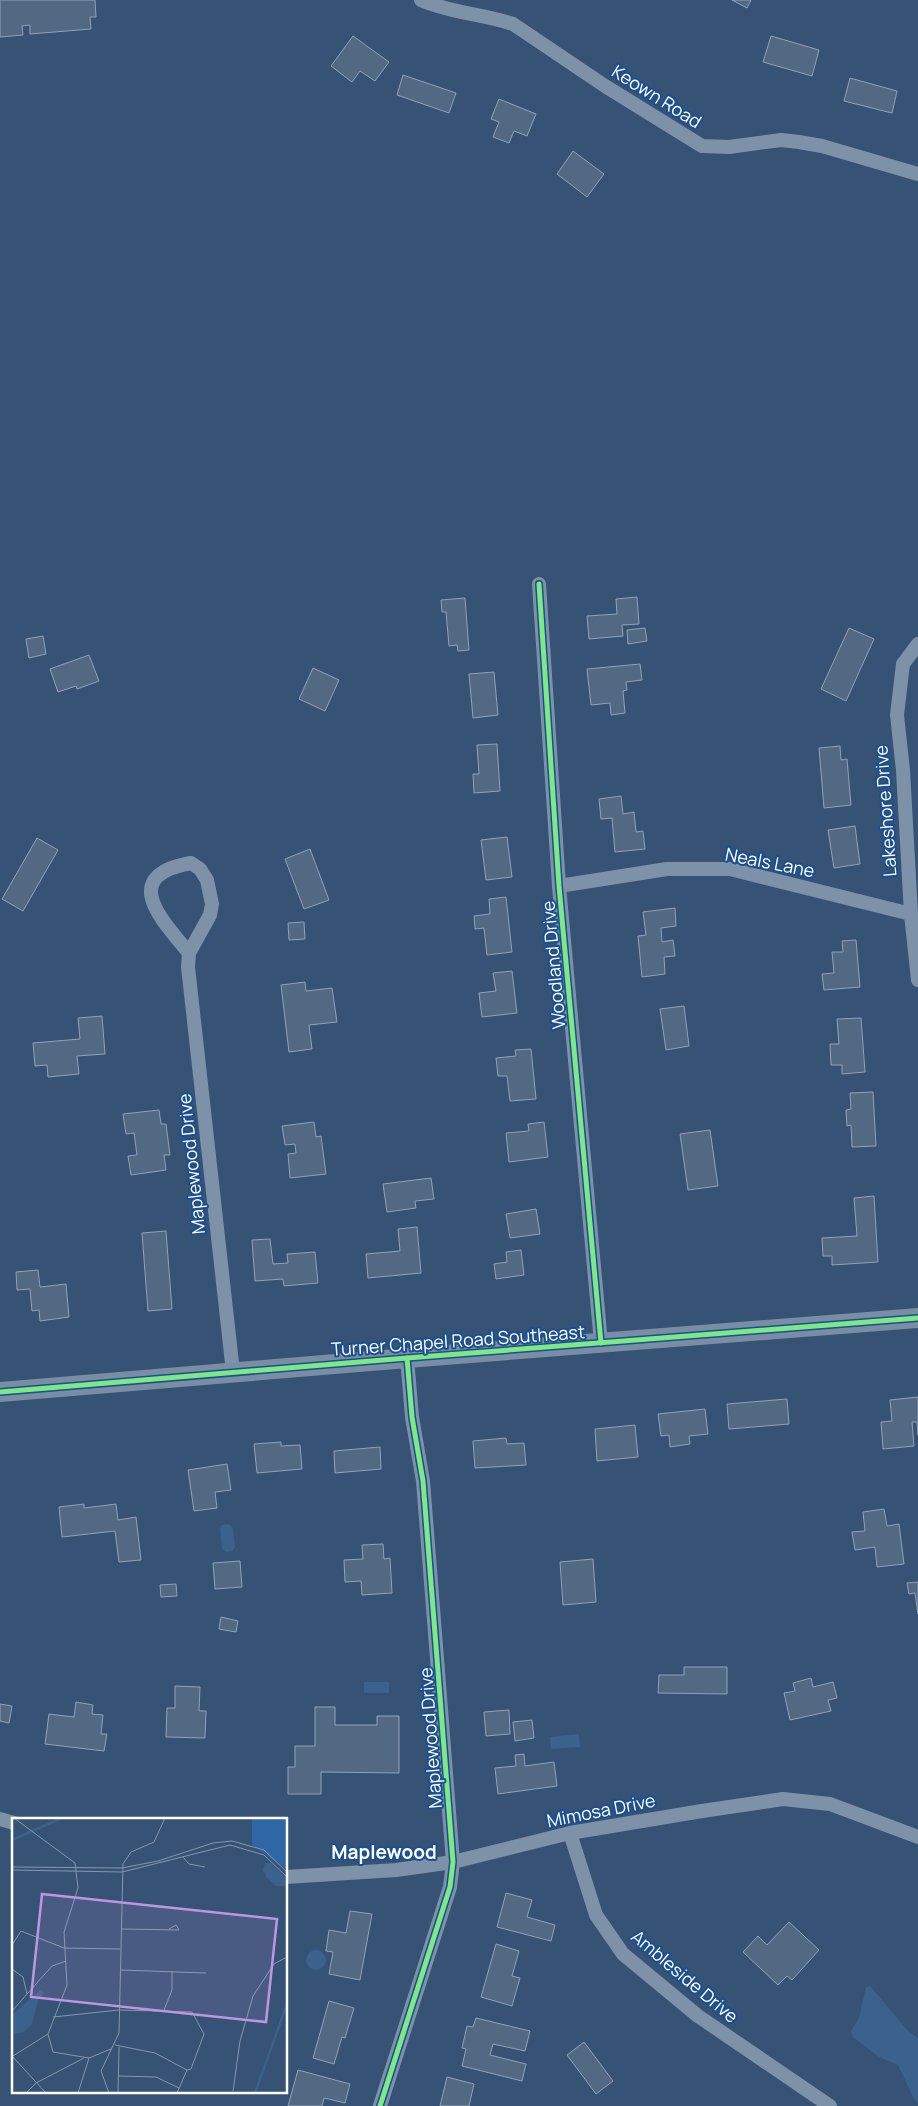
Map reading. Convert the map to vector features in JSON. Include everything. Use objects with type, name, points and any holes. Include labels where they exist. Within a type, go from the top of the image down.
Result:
[{"type":"street","name":"Keown Road","points":[[421,0],[449,10],[513,24],[605,86],[702,146],[729,147],[781,140],[799,142],[822,146],[918,174]]},
{"type":"street","name":"Woodland Drive","points":[[539,584],[559,886],[601,1343]]},
{"type":"street","name":"Lakeshore Drive","points":[[918,644],[903,664],[897,715],[903,770],[911,914],[918,980]]},
{"type":"street","points":[[191,863],[200,869],[207,880],[212,904],[210,915],[200,937],[189,953],[163,922],[153,906],[150,891],[154,881],[163,873],[175,866],[191,863]]},
{"type":"street","name":"Neals Lane","points":[[559,886],[667,868],[730,869],[911,914]]},
{"type":"street","name":"Maplewood Drive","points":[[189,953],[189,977],[233,1372]]},
{"type":"street","name":"Turner Chapel Road Southeast","points":[[0,1392],[918,1318]]},
{"type":"street","name":"Maplewood Drive","points":[[380,2106],[450,1887],[453,1862],[423,1481],[412,1417],[407,1358]]},
{"type":"street","name":"Mimosa Drive","points":[[288,1877],[396,1870],[453,1862],[570,1833],[702,1811],[783,1800],[830,1804],[918,1837]]},
{"type":"street","name":"Ambleside Drive","points":[[570,1833],[596,1915],[623,1954],[698,2016],[830,2106]]},
{"type":"water","points":[[229,1524],[233,1528],[235,1547],[232,1551],[226,1552],[222,1548],[220,1528],[222,1525]]},
{"type":"water","points":[[364,1682],[389,1682],[389,1693],[364,1693]]},
{"type":"water","points":[[579,1734],[580,1747],[551,1749],[550,1737]]},
{"type":"water","points":[[316,1950],[323,1953],[326,1960],[323,1967],[316,1970],[309,1967],[306,1960],[309,1953]]},
{"type":"water","points":[[870,1986],[909,2032],[918,2038],[918,2103],[914,2099],[898,2065],[879,2057],[853,2037],[851,2031],[859,2018],[866,1987]]},
{"type":"building","points":[[0,0],[95,0],[96,17],[90,17],[91,29],[30,34],[30,25],[22,26],[23,35],[0,37]]},
{"type":"building","points":[[732,0],[751,0],[747,8]]},
{"type":"building","points":[[353,36],[389,62],[375,81],[360,71],[352,82],[331,66]]},
{"type":"building","points":[[771,36],[819,50],[812,76],[763,62]]},
{"type":"building","points":[[403,75],[456,93],[449,113],[397,95]]},
{"type":"building","points":[[850,78],[897,91],[892,113],[844,101]]},
{"type":"building","points":[[499,99],[536,114],[527,136],[514,131],[509,143],[493,137],[499,122],[491,119]]},
{"type":"building","points":[[573,151],[604,174],[587,197],[557,174]]},
{"type":"building","points":[[637,597],[639,624],[622,625],[623,636],[589,639],[587,616],[617,614],[616,599]]},
{"type":"building","points":[[465,598],[469,650],[458,651],[457,645],[449,646],[446,612],[442,612],[441,600]]},
{"type":"building","points":[[645,628],[647,641],[628,644],[627,630]]},
{"type":"building","points":[[849,628],[874,639],[846,701],[821,689]]},
{"type":"building","points":[[43,636],[46,654],[29,658],[26,639]]},
{"type":"building","points":[[89,655],[99,681],[77,689],[76,686],[58,692],[50,669]]},
{"type":"building","points":[[640,664],[642,680],[626,682],[627,690],[623,691],[625,713],[611,715],[610,703],[591,705],[587,669]]},
{"type":"building","points":[[313,668],[339,680],[325,711],[299,699]]},
{"type":"building","points":[[494,672],[498,715],[473,718],[469,674]]},
{"type":"building","points":[[497,744],[500,791],[474,793],[473,774],[479,774],[477,745]]},
{"type":"building","points":[[840,746],[841,760],[847,759],[851,805],[824,808],[819,748]]},
{"type":"building","points":[[621,796],[623,814],[634,812],[636,832],[643,831],[645,849],[615,852],[612,818],[601,819],[599,799]]},
{"type":"building","points":[[855,826],[860,864],[834,868],[828,830]]},
{"type":"building","points":[[507,837],[512,877],[486,880],[481,840]]},
{"type":"building","points":[[37,838],[58,850],[23,911],[2,899]]},
{"type":"building","points":[[310,849],[329,900],[304,909],[285,859]]},
{"type":"building","points":[[506,897],[512,952],[487,955],[484,928],[475,929],[474,916],[490,914],[489,899]]},
{"type":"building","points":[[675,908],[676,926],[661,928],[662,942],[673,940],[675,956],[664,957],[665,974],[642,977],[638,936],[646,935],[643,912]]},
{"type":"building","points":[[304,922],[305,939],[289,940],[288,923]]},
{"type":"building","points":[[856,940],[860,987],[824,990],[822,974],[834,973],[832,952],[843,952],[842,941]]},
{"type":"building","points":[[512,971],[517,1013],[482,1017],[479,993],[496,991],[493,973]]},
{"type":"building","points":[[305,982],[306,991],[332,988],[337,1022],[309,1025],[312,1049],[289,1052],[281,985]]},
{"type":"building","points":[[684,1006],[689,1046],[666,1050],[660,1009]]},
{"type":"building","points":[[102,1016],[105,1054],[77,1056],[79,1074],[48,1077],[47,1065],[35,1066],[33,1043],[80,1039],[78,1018]]},
{"type":"building","points":[[861,1018],[865,1072],[842,1074],[842,1065],[831,1065],[830,1044],[839,1044],[837,1019]]},
{"type":"building","points":[[531,1049],[536,1099],[510,1101],[507,1076],[498,1076],[496,1058],[516,1056],[515,1050]]},
{"type":"building","points":[[873,1092],[876,1146],[852,1147],[851,1125],[847,1126],[846,1110],[851,1109],[850,1093]]},
{"type":"building","points":[[159,1110],[161,1124],[166,1124],[170,1155],[164,1155],[166,1170],[131,1175],[128,1156],[137,1155],[134,1133],[126,1134],[123,1114]]},
{"type":"building","points":[[314,1122],[316,1137],[321,1136],[326,1174],[290,1178],[288,1154],[296,1153],[295,1144],[285,1145],[282,1126]]},
{"type":"building","points":[[544,1122],[548,1157],[509,1162],[506,1133],[529,1131],[528,1124]]},
{"type":"building","points":[[710,1130],[718,1186],[688,1190],[680,1134]]},
{"type":"building","points":[[431,1178],[434,1199],[415,1201],[416,1208],[387,1212],[383,1184]]},
{"type":"building","points":[[874,1196],[878,1262],[832,1265],[832,1256],[823,1256],[822,1238],[857,1236],[854,1198]]},
{"type":"building","points":[[536,1209],[540,1234],[510,1238],[506,1214]]},
{"type":"building","points":[[417,1227],[421,1273],[368,1278],[366,1254],[400,1251],[398,1229]]},
{"type":"building","points":[[166,1231],[172,1309],[148,1311],[142,1233]]},
{"type":"building","points":[[270,1239],[273,1264],[288,1263],[287,1254],[315,1252],[318,1283],[284,1286],[283,1279],[255,1281],[252,1240]]},
{"type":"building","points":[[521,1250],[524,1275],[496,1279],[494,1264],[507,1262],[506,1252]]},
{"type":"building","points":[[38,1270],[40,1287],[66,1284],[69,1317],[40,1321],[39,1310],[32,1311],[30,1289],[17,1290],[16,1272]]},
{"type":"building","points":[[918,1397],[918,1435],[917,1422],[912,1422],[914,1446],[883,1449],[881,1422],[892,1421],[890,1400]]},
{"type":"building","points":[[787,1399],[789,1424],[729,1429],[727,1404]]},
{"type":"building","points":[[705,1409],[708,1434],[689,1436],[690,1444],[670,1447],[669,1435],[661,1436],[658,1414]]},
{"type":"building","points":[[635,1425],[638,1457],[597,1461],[595,1429]]},
{"type":"building","points":[[506,1438],[507,1444],[524,1443],[526,1465],[475,1468],[473,1441]]},
{"type":"building","points":[[281,1442],[281,1446],[300,1445],[302,1469],[257,1473],[254,1444]]},
{"type":"building","points":[[380,1447],[381,1469],[335,1473],[334,1451]]},
{"type":"building","points":[[227,1464],[231,1490],[215,1492],[217,1508],[194,1511],[188,1470]]},
{"type":"building","points":[[84,1504],[84,1508],[116,1504],[118,1520],[136,1517],[141,1560],[119,1562],[115,1531],[62,1537],[59,1507]]},
{"type":"building","points":[[884,1509],[887,1526],[899,1524],[904,1564],[877,1567],[875,1547],[855,1550],[852,1532],[865,1531],[863,1512]]},
{"type":"building","points":[[383,1544],[384,1559],[390,1558],[392,1593],[362,1595],[361,1581],[345,1582],[344,1560],[363,1559],[362,1545]]},
{"type":"building","points":[[593,1559],[596,1602],[563,1605],[560,1562]]},
{"type":"building","points":[[240,1561],[242,1587],[215,1589],[213,1563]]},
{"type":"building","points":[[918,1582],[918,1614],[915,1593],[909,1594],[907,1583]]},
{"type":"building","points":[[176,1584],[177,1596],[161,1597],[160,1585]]},
{"type":"building","points":[[221,1617],[238,1621],[236,1632],[219,1629]]},
{"type":"building","points":[[684,1667],[727,1667],[727,1694],[658,1693],[659,1675],[684,1675]]},
{"type":"building","points":[[811,1678],[813,1687],[833,1682],[837,1698],[828,1700],[831,1711],[790,1720],[784,1693],[795,1691],[793,1683]]},
{"type":"building","points":[[175,1686],[200,1687],[199,1711],[206,1711],[205,1738],[166,1737],[167,1708],[175,1708]]},
{"type":"building","points":[[76,1702],[93,1705],[92,1714],[103,1715],[101,1734],[107,1734],[104,1751],[45,1744],[49,1714],[74,1717]]},
{"type":"building","points":[[0,1704],[12,1706],[9,1723],[0,1721]]},
{"type":"building","points":[[315,1707],[335,1707],[335,1725],[377,1725],[377,1716],[399,1716],[399,1773],[321,1772],[321,1794],[288,1794],[288,1767],[295,1767],[295,1746],[315,1746]]},
{"type":"building","points":[[509,1710],[510,1734],[486,1736],[484,1712]]},
{"type":"building","points":[[532,1720],[534,1738],[515,1741],[513,1722]]},
{"type":"building","points":[[524,1754],[525,1766],[554,1762],[557,1786],[498,1794],[495,1768],[516,1766],[515,1755]]},
{"type":"building","points":[[506,1893],[532,1900],[527,1917],[555,1925],[551,1941],[497,1927]]},
{"type":"building","points":[[350,1911],[372,1914],[360,1980],[329,1974],[333,1952],[326,1951],[329,1930],[346,1933]]},
{"type":"building","points":[[789,1922],[819,1950],[792,1980],[787,1976],[778,1985],[743,1952],[758,1936],[767,1945]]},
{"type":"building","points":[[496,1944],[519,1951],[512,1976],[520,1978],[512,2006],[481,1997]]},
{"type":"building","points":[[329,2001],[354,2008],[345,2038],[342,2037],[334,2064],[313,2058]]},
{"type":"building","points":[[476,2018],[530,2031],[525,2051],[493,2044],[490,2055],[526,2064],[522,2081],[462,2066],[466,2049],[462,2048],[467,2026],[473,2027]]},
{"type":"building","points":[[584,2042],[613,2081],[596,2094],[567,2055]]},
{"type":"building","points":[[298,2070],[350,2084],[345,2103],[324,2098],[322,2106],[288,2106]]},
{"type":"building","points":[[447,2077],[474,2084],[469,2106],[440,2106]]},
{"type":"cycle path","points":[[539,584],[559,886],[601,1343]]},
{"type":"cycle path","points":[[0,1392],[918,1318]]},
{"type":"cycle path","points":[[380,2106],[450,1887],[453,1862],[423,1481],[412,1417],[407,1358]]},
{"type":"district","name":"Maplewood","points":[[384,1852]]}]
